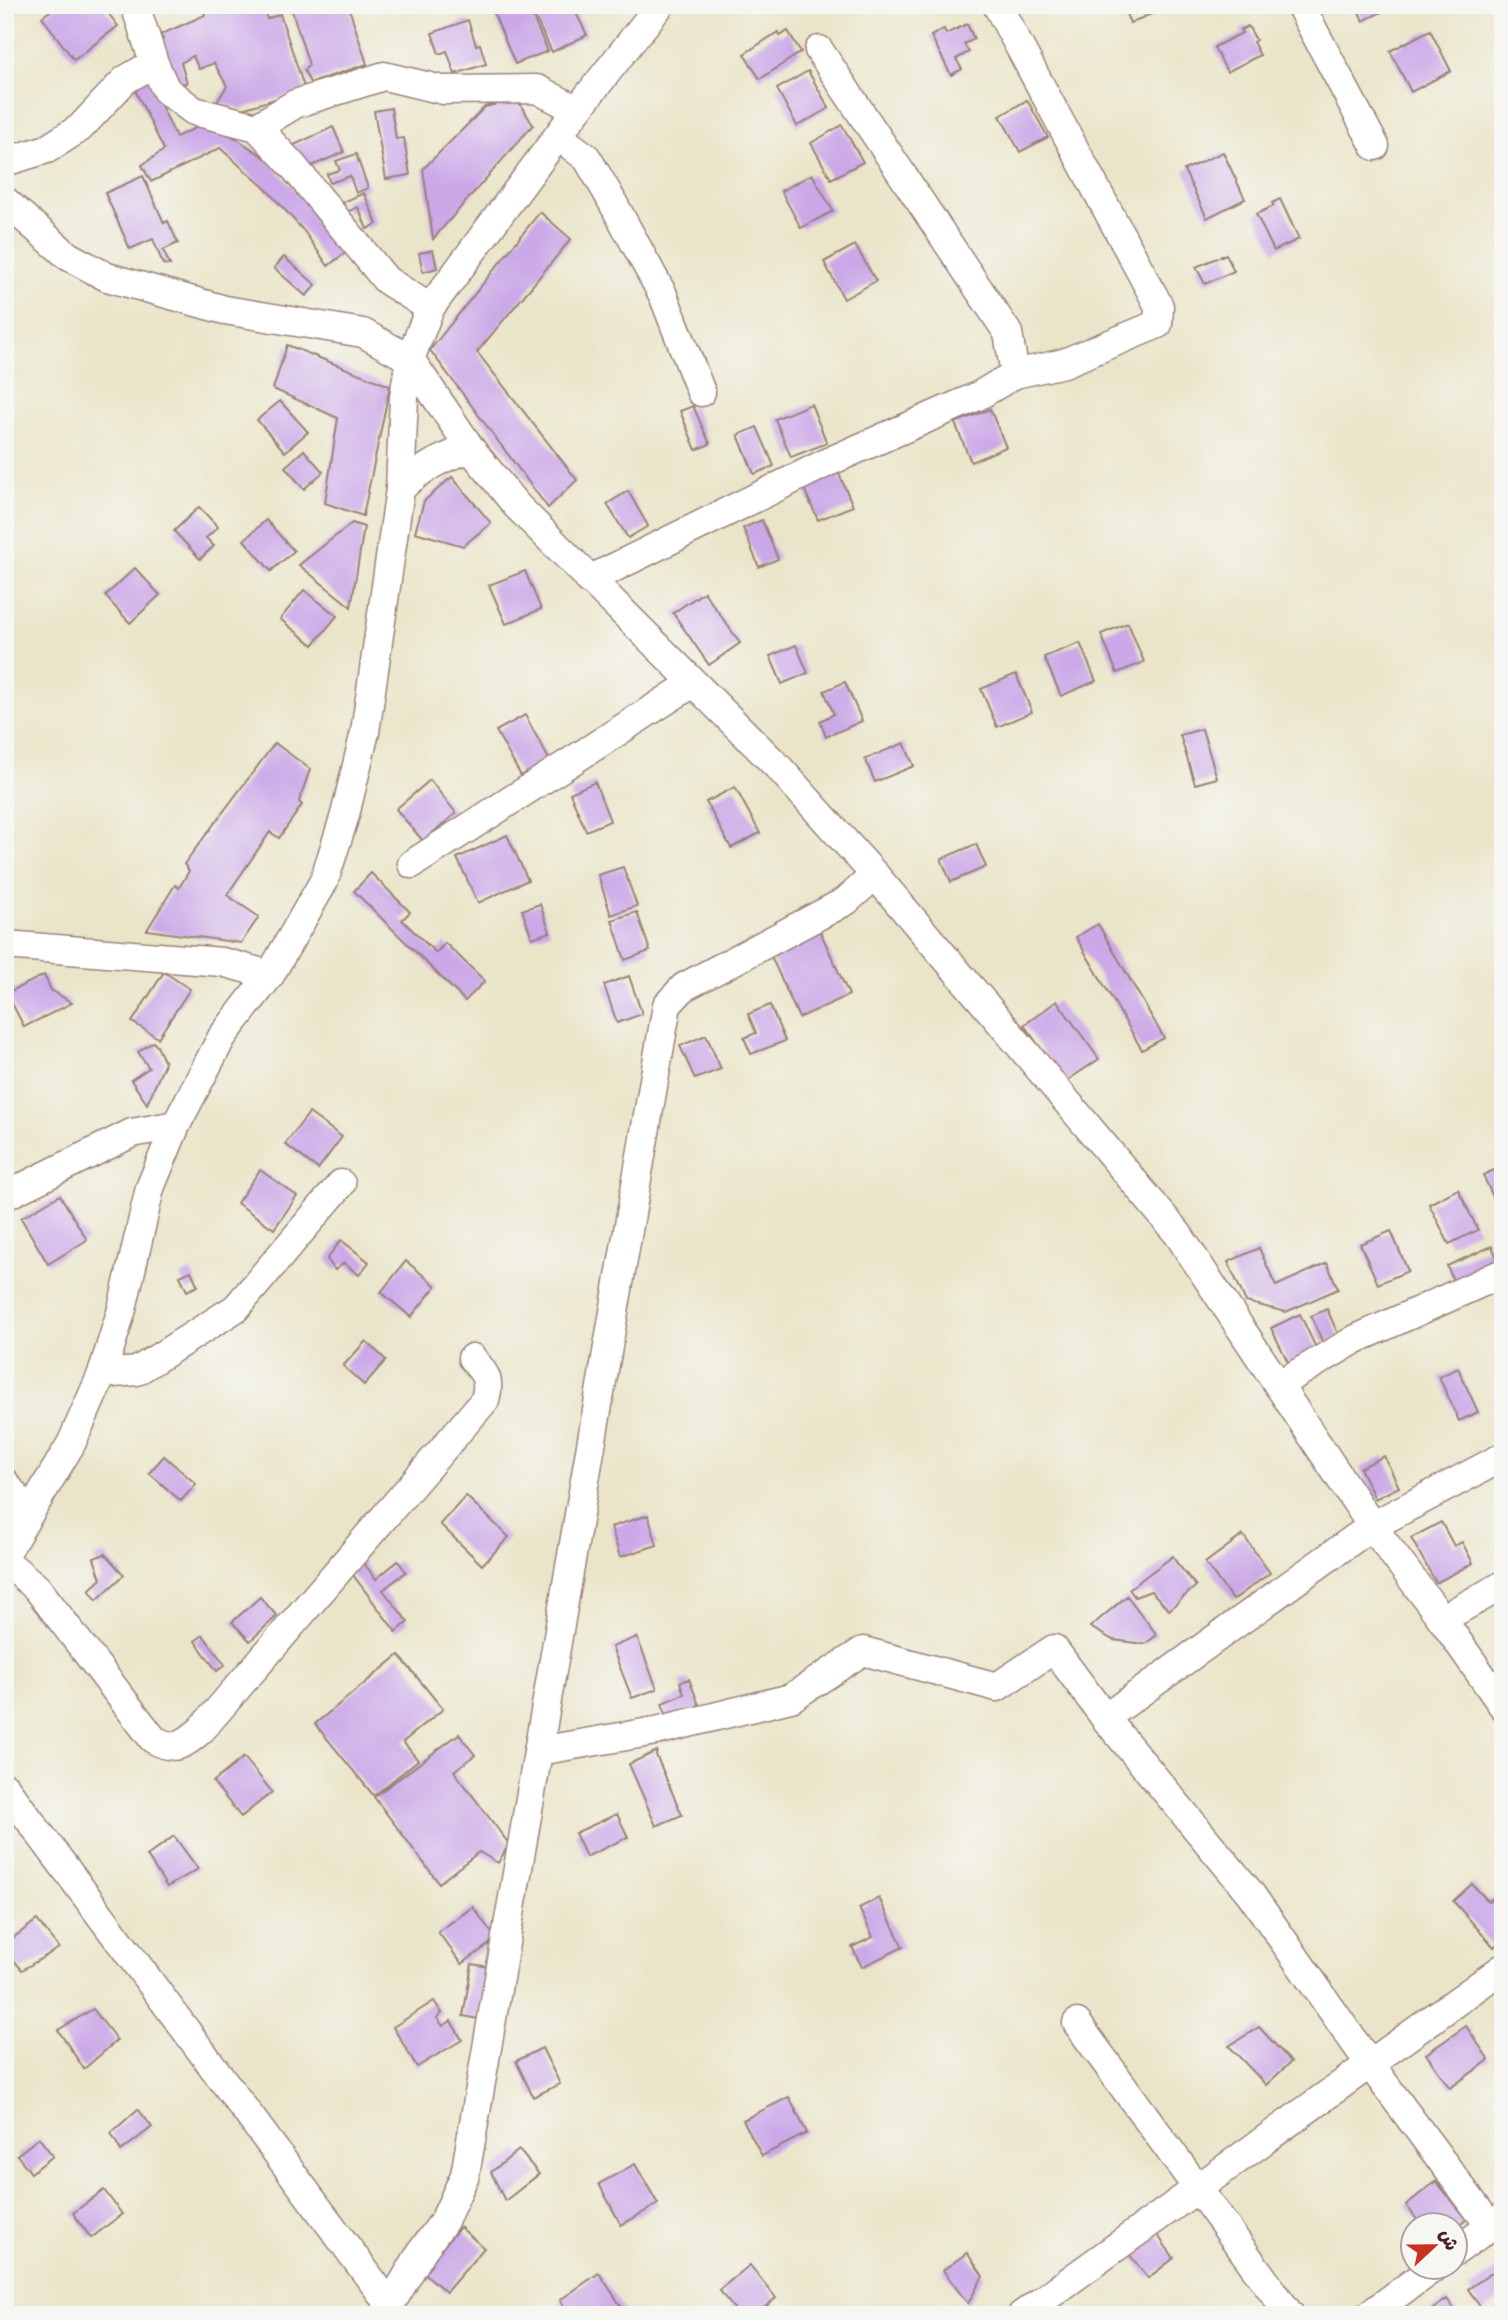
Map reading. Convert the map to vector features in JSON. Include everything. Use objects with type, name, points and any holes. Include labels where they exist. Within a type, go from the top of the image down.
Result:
[{"type":"street","points":[[135,5],[166,90],[194,111],[257,127],[293,166],[386,280],[430,308]]},
{"type":"street","points":[[5,1554],[71,1444],[102,1374],[122,1310],[150,1188],[176,1125],[222,1037],[270,975],[324,881],[345,815],[365,732],[400,489],[404,397],[410,359],[430,308],[558,135],[660,5]]},
{"type":"street","points":[[589,580],[828,463],[978,396],[1015,374],[1064,363],[1158,324],[1159,306],[997,5]]},
{"type":"street","points":[[1300,5],[1375,146]]},
{"type":"street","points":[[819,50],[1008,333],[1015,374]]},
{"type":"street","points":[[5,163],[47,149],[80,128],[125,80],[154,63]]},
{"type":"street","points":[[257,127],[295,104],[384,76],[443,90],[537,89],[577,110]]},
{"type":"street","points":[[558,135],[587,158],[607,192],[663,295],[701,392]]},
{"type":"street","points":[[5,201],[68,256],[107,277],[225,310],[363,333],[410,359],[471,449],[516,505],[781,771],[875,875],[1178,1234],[1372,1527],[1442,1619],[1503,1706]]},
{"type":"street","points":[[400,489],[418,472],[440,459],[471,449]]},
{"type":"street","points":[[412,864],[693,683]]},
{"type":"street","points":[[5,1787],[387,2310],[422,2251],[444,2221],[465,2175],[667,1005],[684,987],[846,901],[875,875]]},
{"type":"street","points":[[5,945],[222,962],[270,975]]},
{"type":"street","points":[[5,1196],[132,1133],[176,1125]]},
{"type":"street","points":[[102,1374],[137,1371],[236,1308],[341,1184]]},
{"type":"street","points":[[1278,1385],[1356,1339],[1503,1273]]},
{"type":"street","points":[[5,1561],[37,1588],[153,1739],[166,1747],[184,1745],[201,1730],[485,1400],[489,1387],[485,1374],[472,1358]]},
{"type":"street","points":[[1105,1718],[1372,1527],[1503,1457]]},
{"type":"street","points":[[5,1483],[29,1514]]},
{"type":"street","points":[[1442,1619],[1503,1585]]},
{"type":"street","points":[[538,1751],[656,1731],[790,1698],[863,1651],[997,1688],[1054,1649],[1105,1718],[1251,1893],[1368,2063],[1496,2222],[1470,2240]]},
{"type":"street","points":[[1023,2315],[1197,2191],[1368,2063],[1503,1968]]},
{"type":"street","points":[[1077,2023],[1290,2315]]},
{"type":"street","points":[[1369,2315],[1413,2282]]},
{"type":"building","points":[[58,5],[102,5],[118,26],[74,60],[42,17]]},
{"type":"building","points":[[202,5],[262,5],[267,19],[280,14],[305,90],[242,109],[217,102],[227,86],[214,63],[199,69],[193,56],[181,63],[187,83],[177,84],[157,45],[163,39],[160,35],[205,15]]},
{"type":"building","points":[[282,5],[319,5],[320,9],[333,5],[348,5],[367,64],[310,83],[304,70],[309,65],[292,11],[284,10]]},
{"type":"building","points":[[519,5],[527,5],[548,51],[515,64],[494,14]]},
{"type":"building","points":[[529,5],[572,5],[587,35],[552,52]]},
{"type":"building","points":[[1122,5],[1159,5],[1161,10],[1130,23]]},
{"type":"building","points":[[1356,5],[1396,5],[1363,21]]},
{"type":"building","points":[[468,20],[486,64],[455,74],[447,51],[439,54],[432,33]]},
{"type":"building","points":[[967,24],[974,39],[964,44],[969,52],[956,59],[962,69],[951,75],[931,36],[944,29],[946,34]]},
{"type":"building","points":[[1248,26],[1260,55],[1227,72],[1214,47],[1242,33],[1240,30]]},
{"type":"building","points":[[1430,30],[1451,71],[1411,92],[1390,51]]},
{"type":"building","points":[[788,31],[801,52],[760,79],[744,54],[778,32],[780,36]]},
{"type":"building","points":[[808,71],[829,108],[797,126],[777,89]]},
{"type":"building","points":[[148,78],[176,137],[206,123],[270,161],[346,252],[328,266],[304,231],[266,189],[220,148],[151,182],[142,165],[164,150],[133,86]]},
{"type":"building","points":[[517,99],[533,125],[433,239],[423,169],[485,107]]},
{"type":"building","points":[[1027,100],[1048,137],[1020,152],[1000,116]]},
{"type":"building","points":[[391,108],[396,139],[404,138],[410,175],[386,179],[374,111]]},
{"type":"building","points":[[842,125],[863,162],[831,179],[811,143]]},
{"type":"building","points":[[333,127],[344,152],[305,169],[294,145]]},
{"type":"building","points":[[1223,152],[1245,199],[1207,218],[1184,170]]},
{"type":"building","points":[[356,154],[368,188],[356,193],[350,176],[330,183],[327,174],[340,170],[336,161]]},
{"type":"building","points":[[812,174],[833,211],[801,228],[781,191]]},
{"type":"building","points":[[143,176],[164,223],[168,221],[178,243],[163,250],[170,265],[163,264],[153,239],[130,249],[105,193]]},
{"type":"building","points":[[364,193],[377,224],[367,229],[358,207],[347,212],[343,202]]},
{"type":"building","points":[[1280,199],[1299,239],[1274,251],[1256,214],[1274,206],[1272,203]]},
{"type":"building","points":[[540,212],[571,239],[477,352],[577,480],[548,508],[430,350]]},
{"type":"building","points":[[855,245],[876,281],[844,299],[824,262]]},
{"type":"building","points":[[433,250],[437,268],[423,272],[419,253]]},
{"type":"building","points":[[1226,254],[1234,271],[1205,284],[1196,267]]},
{"type":"building","points":[[284,257],[316,285],[306,296],[274,268]]},
{"type":"building","points":[[287,345],[390,386],[363,516],[325,503],[338,418],[273,389]]},
{"type":"building","points":[[280,401],[308,432],[285,452],[257,420]]},
{"type":"building","points":[[811,404],[827,443],[791,457],[775,419]]},
{"type":"building","points":[[693,406],[710,444],[696,450],[680,411]]},
{"type":"building","points":[[990,409],[1006,447],[971,462],[955,423]]},
{"type":"building","points":[[757,427],[774,466],[754,474],[738,435]]},
{"type":"building","points":[[304,450],[323,472],[304,489],[285,467]]},
{"type":"building","points":[[836,467],[853,506],[818,520],[801,482]]},
{"type":"building","points":[[452,477],[491,523],[463,546],[415,532],[424,501]]},
{"type":"building","points":[[628,491],[648,526],[628,538],[607,504]]},
{"type":"building","points":[[199,507],[218,527],[206,538],[214,546],[200,559],[174,531]]},
{"type":"building","points":[[266,520],[294,551],[271,571],[244,540]]},
{"type":"building","points":[[762,520],[778,559],[759,567],[743,528]]},
{"type":"building","points":[[352,523],[364,527],[351,607],[299,565]]},
{"type":"building","points":[[135,568],[160,595],[130,623],[105,596]]},
{"type":"building","points":[[525,571],[541,609],[506,624],[489,585]]},
{"type":"building","points":[[304,590],[337,616],[313,645],[280,619]]},
{"type":"building","points":[[704,592],[740,643],[709,665],[673,613]]},
{"type":"building","points":[[1128,623],[1144,662],[1117,673],[1101,634]]},
{"type":"building","points":[[1080,643],[1096,681],[1061,696],[1044,657]]},
{"type":"building","points":[[796,645],[808,673],[782,684],[770,656]]},
{"type":"building","points":[[1016,674],[1032,712],[997,727],[981,689]]},
{"type":"building","points":[[845,682],[862,721],[826,737],[820,721],[834,714],[824,691]]},
{"type":"building","points":[[525,715],[550,761],[521,776],[496,731]]},
{"type":"building","points":[[1202,729],[1217,778],[1195,784],[1180,735]]},
{"type":"building","points":[[275,743],[310,769],[299,802],[302,805],[279,838],[270,832],[227,895],[259,917],[241,943],[147,930],[175,885],[179,888],[189,871],[184,864]]},
{"type":"building","points":[[904,743],[914,766],[875,782],[865,759]]},
{"type":"building","points":[[430,780],[456,813],[423,841],[396,809]]},
{"type":"building","points":[[595,782],[610,821],[586,831],[570,793]]},
{"type":"building","points":[[735,787],[760,833],[731,848],[706,802]]},
{"type":"building","points":[[507,835],[528,880],[478,903],[457,858]]},
{"type":"building","points":[[976,844],[986,867],[951,882],[941,859]]},
{"type":"building","points":[[623,867],[637,906],[611,915],[598,875]]},
{"type":"building","points":[[371,873],[410,912],[402,920],[436,953],[445,943],[485,981],[465,1001],[354,891]]},
{"type":"building","points":[[540,904],[550,932],[532,938],[522,910]]},
{"type":"building","points":[[637,912],[650,951],[625,960],[612,920]]},
{"type":"building","points":[[1098,924],[1164,1038],[1142,1050],[1076,937]]},
{"type":"building","points":[[820,931],[849,995],[799,1018],[770,954]]},
{"type":"building","points":[[164,972],[190,989],[158,1038],[132,1022]]},
{"type":"building","points":[[44,975],[51,990],[72,1003],[24,1027],[7,993]]},
{"type":"building","points":[[629,976],[642,1014],[617,1023],[604,985]]},
{"type":"building","points":[[1057,1001],[1099,1059],[1065,1082],[1024,1025]]},
{"type":"building","points":[[770,1005],[785,1041],[751,1054],[744,1038],[756,1033],[748,1014]]},
{"type":"building","points":[[706,1035],[721,1069],[695,1079],[680,1046]]},
{"type":"building","points":[[153,1042],[165,1063],[147,1104],[131,1080],[149,1068],[138,1052]]},
{"type":"building","points":[[309,1113],[342,1137],[318,1169],[285,1144]]},
{"type":"building","points":[[1503,1166],[1503,1219],[1483,1175]]},
{"type":"building","points":[[260,1170],[297,1196],[274,1229],[237,1203]]},
{"type":"building","points":[[1458,1189],[1478,1230],[1449,1244],[1429,1204]]},
{"type":"building","points":[[60,1195],[87,1240],[48,1264],[21,1218]]},
{"type":"building","points":[[1391,1231],[1408,1271],[1378,1284],[1360,1244]]},
{"type":"building","points":[[341,1240],[369,1262],[359,1275],[344,1263],[335,1270],[327,1259]]},
{"type":"building","points":[[1492,1246],[1500,1265],[1455,1285],[1447,1266]]},
{"type":"building","points":[[1259,1248],[1276,1286],[1327,1263],[1338,1289],[1286,1312],[1246,1302],[1228,1262]]},
{"type":"building","points":[[406,1261],[436,1286],[411,1317],[381,1292]]},
{"type":"building","points":[[191,1271],[198,1286],[187,1291],[180,1276]]},
{"type":"building","points":[[1327,1309],[1339,1336],[1323,1343],[1311,1316]]},
{"type":"building","points":[[1300,1314],[1318,1352],[1290,1366],[1271,1328]]},
{"type":"building","points":[[366,1341],[386,1360],[364,1385],[343,1366]]},
{"type":"building","points":[[1458,1368],[1478,1412],[1459,1421],[1439,1377]]},
{"type":"building","points":[[164,1456],[196,1484],[181,1501],[149,1473]]},
{"type":"building","points":[[1384,1456],[1399,1487],[1375,1499],[1360,1468]]},
{"type":"building","points":[[466,1496],[509,1537],[482,1565],[440,1524]]},
{"type":"building","points":[[648,1515],[657,1545],[620,1557],[611,1527]]},
{"type":"building","points":[[1441,1522],[1454,1546],[1462,1542],[1473,1563],[1436,1583],[1411,1538]]},
{"type":"building","points":[[1243,1535],[1270,1573],[1233,1600],[1205,1563]]},
{"type":"building","points":[[105,1554],[124,1575],[97,1600],[89,1590],[101,1579],[94,1558]]},
{"type":"building","points":[[1173,1556],[1196,1586],[1169,1610],[1151,1591],[1135,1597],[1129,1589]]},
{"type":"building","points":[[362,1561],[376,1579],[398,1561],[406,1572],[383,1590],[408,1622],[396,1632],[350,1571]]},
{"type":"building","points":[[1127,1596],[1157,1635],[1145,1644],[1113,1640],[1090,1627]]},
{"type":"building","points":[[260,1597],[277,1616],[250,1641],[232,1622]]},
{"type":"building","points":[[203,1635],[225,1665],[217,1671],[195,1641]]},
{"type":"building","points":[[637,1637],[657,1689],[632,1698],[612,1647]]},
{"type":"building","points":[[399,1655],[443,1709],[403,1742],[418,1760],[374,1796],[315,1724]]},
{"type":"building","points":[[689,1679],[702,1713],[670,1725],[662,1703],[684,1694],[680,1682]]},
{"type":"building","points":[[459,1734],[475,1755],[454,1771],[509,1844],[498,1863],[479,1852],[439,1883],[374,1797]]},
{"type":"building","points":[[657,1751],[656,1755],[682,1815],[656,1826],[629,1764]]},
{"type":"building","points":[[244,1757],[272,1792],[241,1817],[213,1782]]},
{"type":"building","points":[[617,1814],[628,1837],[586,1857],[575,1833]]},
{"type":"building","points":[[174,1836],[198,1869],[167,1887],[147,1856]]},
{"type":"building","points":[[1472,1884],[1488,1901],[1503,1894],[1503,1939],[1494,1947],[1453,1901]]},
{"type":"building","points":[[879,1898],[903,1947],[862,1967],[852,1947],[873,1937],[859,1908]]},
{"type":"building","points":[[473,1907],[496,1939],[462,1964],[438,1932]]},
{"type":"building","points":[[37,1920],[59,1948],[22,1970],[5,1950],[5,1944]]},
{"type":"building","points":[[472,1964],[489,1967],[479,2019],[463,2016]]},
{"type":"building","points":[[434,2001],[442,2013],[437,2018],[443,2026],[451,2021],[462,2040],[417,2067],[393,2027]]},
{"type":"building","points":[[93,2009],[117,2040],[84,2069],[58,2030]]},
{"type":"building","points":[[1466,2026],[1489,2060],[1450,2088],[1426,2054]]},
{"type":"building","points":[[1259,2027],[1291,2062],[1266,2085],[1229,2046]]},
{"type":"building","points":[[542,2048],[560,2084],[533,2097],[516,2061]]},
{"type":"building","points":[[789,2097],[807,2133],[762,2156],[743,2120]]},
{"type":"building","points":[[138,2109],[152,2127],[121,2151],[111,2133]]},
{"type":"building","points":[[39,2138],[53,2156],[31,2173],[17,2155]]},
{"type":"building","points":[[519,2150],[539,2174],[505,2201],[491,2172]]},
{"type":"building","points":[[635,2164],[658,2204],[621,2225],[599,2184]]},
{"type":"building","points":[[1436,2181],[1461,2212],[1411,2212],[1406,2205]]},
{"type":"building","points":[[104,2190],[122,2214],[91,2238],[73,2213]]},
{"type":"building","points":[[460,2227],[484,2248],[446,2292],[422,2271]]},
{"type":"building","points":[[1156,2233],[1174,2258],[1148,2278],[1129,2254]]},
{"type":"building","points":[[967,2253],[983,2276],[968,2304],[943,2270]]},
{"type":"building","points":[[750,2265],[776,2298],[755,2315],[739,2315],[719,2290]]},
{"type":"building","points":[[1496,2270],[1503,2279],[1503,2298],[1483,2311],[1468,2289]]},
{"type":"building","points":[[599,2273],[627,2315],[570,2315],[560,2300]]},
{"type":"building","points":[[1447,2299],[1459,2315],[1425,2315]]}]
